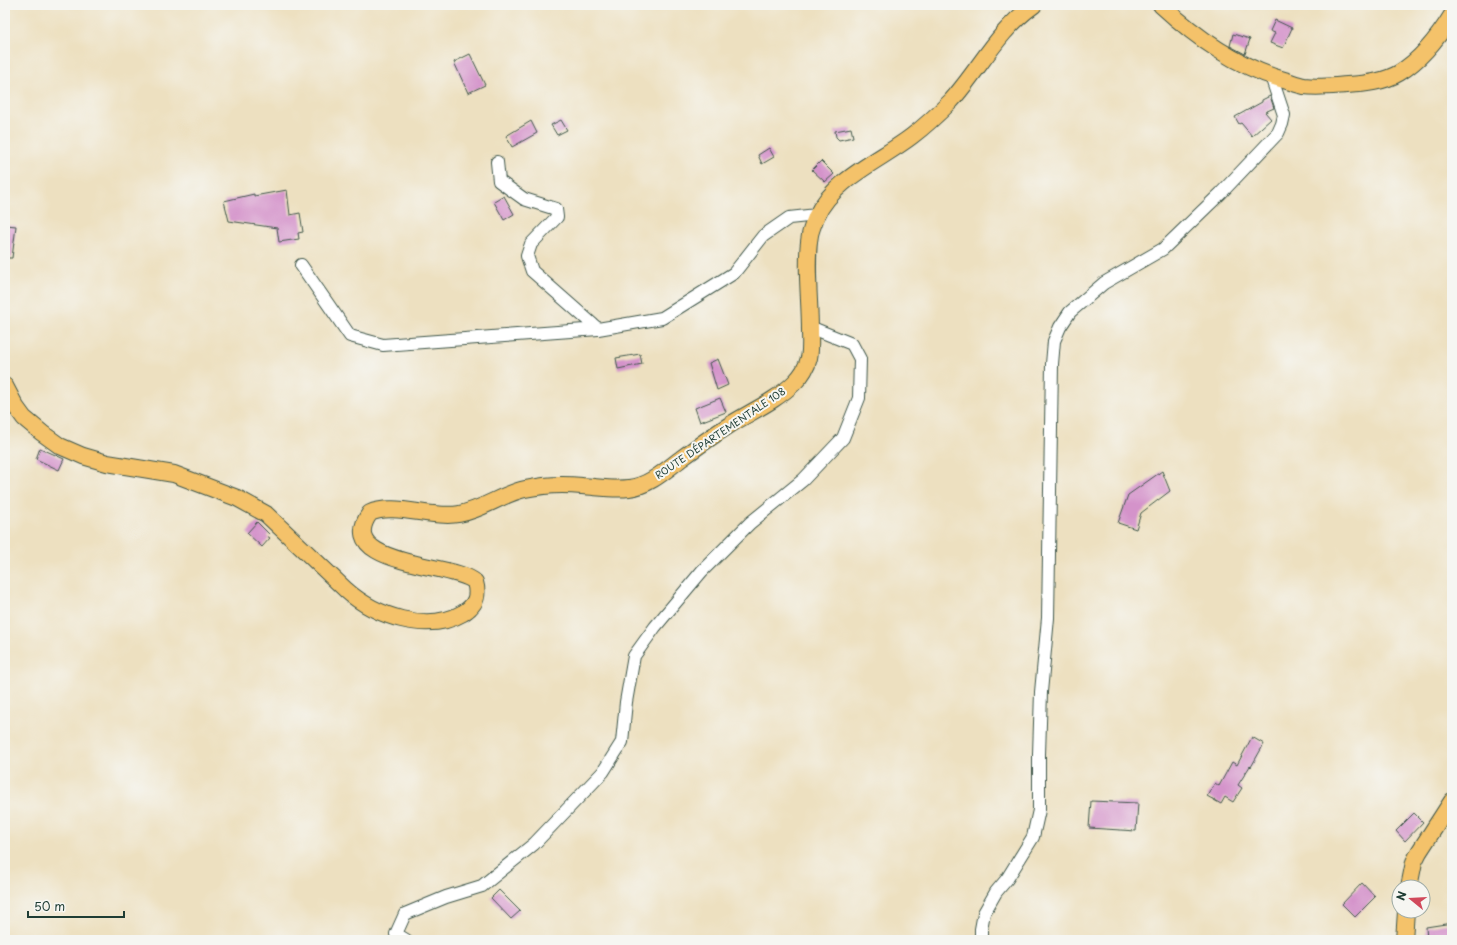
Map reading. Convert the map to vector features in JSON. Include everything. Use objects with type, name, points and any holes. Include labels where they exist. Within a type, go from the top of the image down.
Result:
[{"type":"main road","name":"ROUTE DÉPARTEMENTALE 108","points":[[5,386],[16,407],[24,418],[60,446],[83,456],[107,463],[174,474],[237,498],[266,514],[356,598],[370,608],[410,621],[435,622],[450,618],[469,609],[474,604],[476,599],[475,582],[466,576],[418,565],[387,555],[377,550],[367,542],[363,531],[364,524],[370,513],[380,510],[396,510],[427,514],[458,515],[523,489],[539,486],[579,486],[607,489],[631,488],[660,475],[730,424],[762,406],[794,383],[803,374],[809,357],[810,235],[817,215],[824,203],[859,170],[912,136],[951,101],[1000,36],[1026,10],[1034,5]]},
{"type":"main road","points":[[1161,5],[1202,40],[1236,60],[1271,76],[1304,86],[1326,87],[1384,80],[1399,73],[1434,43],[1452,15]]},
{"type":"main road","points":[[1411,879],[1414,862],[1419,852],[1452,801]]},
{"type":"main road","points":[[1404,940],[1405,919]]},
{"type":"street","points":[[981,940],[981,929],[984,913],[996,892],[1007,879],[1033,837],[1039,810],[1040,692],[1048,618],[1052,364],[1054,340],[1060,327],[1070,312],[1104,283],[1163,249],[1221,193],[1278,133],[1284,115],[1271,76]]},
{"type":"street","points":[[497,162],[499,181],[524,199],[556,209],[557,216],[531,244],[527,256],[532,271],[598,329]]},
{"type":"street","points":[[301,265],[350,336],[383,346],[598,329],[662,318],[734,273],[763,236],[789,218],[817,215]]},
{"type":"street","points":[[406,940],[396,934],[405,914],[446,897],[482,886],[534,844],[603,772],[622,742],[626,702],[634,656],[655,626],[702,571],[750,522],[803,480],[843,438],[859,398],[860,359],[852,344],[810,327]]},
{"type":"building","points":[[1275,20],[1292,28],[1283,48],[1270,43],[1275,33],[1270,31]]},
{"type":"building","points":[[1233,34],[1250,39],[1245,54],[1230,46]]},
{"type":"building","points":[[470,54],[485,85],[468,93],[454,62]]},
{"type":"building","points":[[1270,96],[1274,108],[1265,112],[1271,119],[1252,136],[1241,123],[1239,124],[1235,117]]},
{"type":"building","points":[[561,120],[567,130],[557,135],[551,125]]},
{"type":"building","points":[[531,121],[537,133],[512,147],[506,136]]},
{"type":"building","points":[[851,128],[853,137],[839,140],[836,137],[835,131]]},
{"type":"building","points":[[769,148],[774,157],[762,164],[758,155]]},
{"type":"building","points":[[821,161],[834,174],[825,182],[812,170]]},
{"type":"building","points":[[287,190],[290,215],[300,213],[303,232],[298,233],[299,239],[279,242],[277,228],[229,221],[224,201],[254,194],[254,196]]},
{"type":"building","points":[[504,196],[514,214],[504,220],[494,202]]},
{"type":"building","points":[[6,225],[16,226],[12,258],[5,258]]},
{"type":"building","points":[[640,354],[642,364],[618,369],[616,358]]},
{"type":"building","points":[[718,359],[728,385],[717,390],[709,363]]},
{"type":"building","points":[[720,398],[726,412],[700,422],[695,408]]},
{"type":"building","points":[[40,448],[64,459],[59,470],[36,459]]},
{"type":"building","points":[[1162,471],[1170,491],[1141,513],[1136,529],[1118,523],[1128,495]]},
{"type":"building","points":[[257,522],[269,534],[267,536],[270,538],[262,547],[247,533]]},
{"type":"building","points":[[1252,737],[1264,744],[1251,767],[1250,766],[1238,785],[1242,788],[1233,802],[1225,797],[1221,804],[1207,796],[1215,783],[1219,786],[1232,762],[1237,765]]},
{"type":"building","points":[[1091,801],[1138,803],[1136,831],[1089,828]]},
{"type":"building","points":[[1414,813],[1423,822],[1405,841],[1396,831]]},
{"type":"building","points":[[1362,883],[1375,897],[1355,917],[1342,904]]},
{"type":"building","points":[[499,890],[520,911],[511,919],[491,898]]},
{"type":"building","points":[[1452,923],[1452,940],[1427,940],[1426,927]]}]
